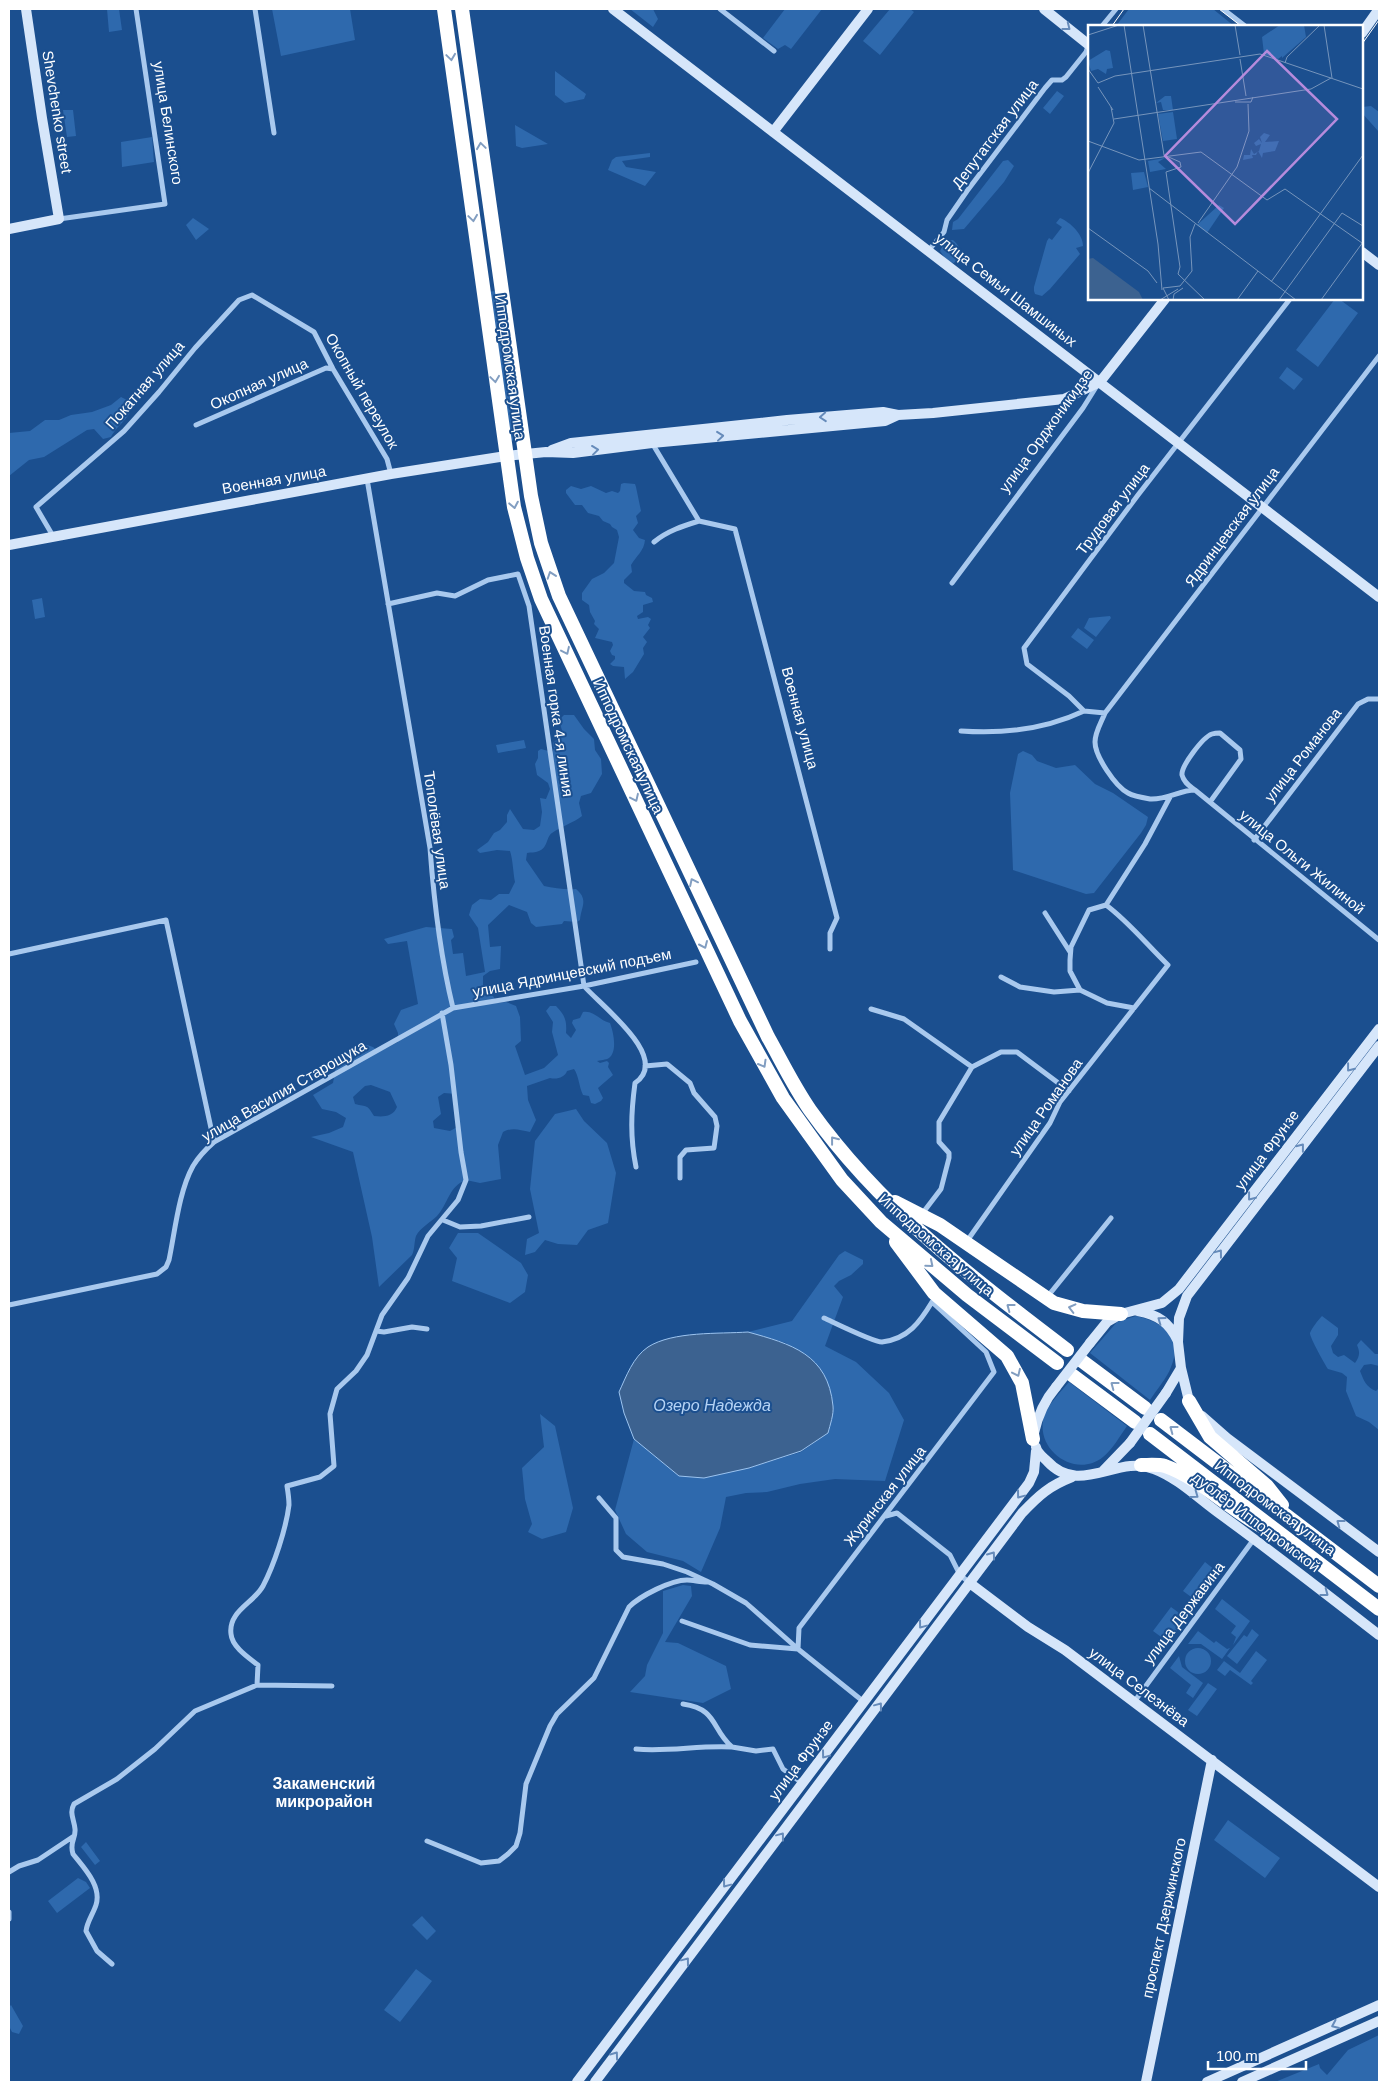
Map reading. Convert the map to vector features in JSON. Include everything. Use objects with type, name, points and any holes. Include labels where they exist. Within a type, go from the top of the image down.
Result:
[{"type":"highway","name":"Ипподромская улица","points":[[444,9],[514,507],[527,558],[541,599],[740,1021],[783,1098],[842,1180],[881,1222],[967,1295],[1057,1363]]},
{"type":"highway","name":"Ипподромская улица","points":[[462,9],[531,496],[541,543],[556,589],[566,612],[768,1038],[804,1100],[824,1129],[865,1178],[939,1250],[1067,1350]]},
{"type":"highway","points":[[551,620],[554,613],[558,610],[566,612]]},
{"type":"highway","points":[[877,1190],[966,1242],[1054,1303],[1083,1311],[1121,1314]]},
{"type":"highway","points":[[881,1222],[934,1293],[992,1342],[1010,1360],[1022,1383],[1035,1445]]},
{"type":"highway","points":[[1082,1361],[1145,1408]]},
{"type":"highway","points":[[1072,1375],[1135,1422]]},
{"type":"highway","points":[[1189,1401],[1202,1427],[1210,1437],[1267,1486],[1293,1520]]},
{"type":"highway","name":"Ипподромская улица","points":[[1161,1420],[1379,1586]]},
{"type":"highway","name":"Ипподромская улица","points":[[1150,1434],[1286,1536],[1379,1609]]},
{"type":"highway","points":[[1141,1465],[1163,1466],[1191,1479],[1247,1520],[1286,1536]]},
{"type":"main road","name":"Shevchenko street","points":[[26,9],[59,219]]},
{"type":"main road","name":"улица Семьи Шамшиных","points":[[613,9],[1379,597]]},
{"type":"main road","points":[[773,132],[868,9]]},
{"type":"main road","points":[[1044,9],[1088,43]]},
{"type":"main road","points":[[1363,31],[1379,9]]},
{"type":"main road","name":"улица Белинского","points":[[9,229],[59,219]]},
{"type":"main road","points":[[1363,253],[1379,264]]},
{"type":"main road","name":"улица Орджоникидзе","points":[[1100,382],[1164,300]]},
{"type":"main road","name":"Военная улица","points":[[9,545],[367,478],[506,456],[546,452],[573,453],[651,438],[884,421],[898,415],[958,411],[1064,399],[1100,382]]},
{"type":"main road","name":"улица Фрунзе","points":[[1183,1292],[1379,1029]]},
{"type":"main road","name":"улица Фрунзе","points":[[1183,1292],[1379,1046]]},
{"type":"main road","points":[[1121,1314],[1162,1303],[1183,1292]]},
{"type":"main road","points":[[1183,1292],[1178,1342],[1181,1368],[1189,1401],[1207,1422],[1220,1433],[1379,1552]]},
{"type":"main road","points":[[1136,1310],[1151,1313],[1164,1320],[1172,1329],[1178,1342]]},
{"type":"main road","name":"улица Фрунзе","points":[[576,2082],[1029,1483],[1034,1472],[1037,1420],[1045,1400],[1107,1322],[1121,1314]]},
{"type":"main road","points":[[1103,1472],[1130,1443],[1166,1393],[1181,1368]]},
{"type":"main road","points":[[1035,1445],[1060,1473],[1072,1477]]},
{"type":"main road","points":[[1103,1472],[1141,1465]]},
{"type":"main road","name":"дублёр Ипподромской","points":[[1141,1465],[1168,1476],[1379,1635]]},
{"type":"main road","name":"улица Фрунзе","points":[[595,2082],[971,1584],[1022,1513],[1038,1496],[1053,1485],[1072,1477],[1103,1472]]},
{"type":"main road","name":"улица Селезнёва","points":[[971,1584],[1028,1626],[1065,1650],[1379,1887]]},
{"type":"main road","name":"проспект Дзержинского","points":[[1146,2082],[1212,1760]]},
{"type":"main road","points":[[694,1926],[706,1935]]},
{"type":"main road","points":[[654,1979],[666,1987]]},
{"type":"main road","points":[[1207,2082],[1379,2005]]},
{"type":"main road","points":[[1242,2082],[1379,2021]]},
{"type":"street","name":"улица Белинского","points":[[59,219],[165,204],[136,9]]},
{"type":"street","points":[[255,9],[274,133]]},
{"type":"street","points":[[720,9],[774,51]]},
{"type":"street","points":[[1103,25],[1116,9]]},
{"type":"street","points":[[1223,9],[1243,25]]},
{"type":"street","name":"Депутатская улица","points":[[929,250],[944,232],[947,220],[963,197],[1030,107],[1052,80],[1062,80],[1066,77],[1086,52],[1088,47]]},
{"type":"street","name":"Окопный переулок","points":[[252,295],[314,332],[333,369],[387,459],[391,474]]},
{"type":"street","name":"Покатная улица","points":[[53,536],[36,507],[124,431],[194,348],[232,307],[239,300],[252,295]]},
{"type":"street","name":"Трудовая улица","points":[[1084,711],[1069,696],[1027,664],[1024,648],[1289,300]]},
{"type":"street","name":"Ядринцевская улица","points":[[1195,790],[1186,790],[1170,797],[1151,799],[1128,794],[1114,780],[1100,758],[1095,744],[1095,736],[1105,714],[1379,356]]},
{"type":"street","name":"Окопная улица","points":[[196,425],[326,368],[333,369]]},
{"type":"street","name":"улица Орджоникидзе","points":[[952,582],[1083,408],[1100,382]]},
{"type":"street","points":[[651,438],[700,521],[675,529],[654,542]]},
{"type":"street","name":"Тополёвая улица","points":[[367,478],[430,848],[434,903],[444,972],[453,1008]]},
{"type":"street","name":"Военная улица","points":[[700,521],[735,529],[837,918],[830,933],[830,949]]},
{"type":"street","name":"Военная горка 4-я линия","points":[[388,604],[437,593],[455,596],[488,580],[518,574],[529,606],[584,986]]},
{"type":"street","name":"улица Романова","points":[[1254,840],[1358,704],[1368,699],[1379,700]]},
{"type":"street","points":[[961,731],[1014,730],[1061,722],[1084,711],[1105,714]]},
{"type":"street","name":"улица Ольги Жилиной","points":[[1210,802],[1241,759],[1240,750],[1220,733],[1211,734],[1204,740],[1184,765],[1182,774],[1184,782],[1379,940]]},
{"type":"street","points":[[1080,990],[1070,971],[1071,952],[1089,910],[1106,905],[1144,844],[1170,797]]},
{"type":"street","name":"улица Романова","points":[[966,1242],[1050,1123],[1060,1102],[1168,965],[1121,916],[1106,905]]},
{"type":"street","points":[[1045,913],[1071,952]]},
{"type":"street","points":[[9,954],[166,920],[214,1142]]},
{"type":"street","name":"улица Ядринцевский подъем","points":[[453,1008],[584,986],[696,962]]},
{"type":"street","points":[[1001,977],[1020,987],[1054,992],[1080,990],[1107,1003],[1134,1008]]},
{"type":"street","points":[[584,986],[638,1042],[644,1055],[645,1066],[640,1079],[635,1083],[631,1114],[631,1143],[636,1167]]},
{"type":"street","points":[[257,1685],[258,1665],[236,1645],[230,1634],[235,1614],[253,1599],[263,1586],[283,1529],[289,1504],[287,1486],[320,1478],[334,1466],[330,1414],[337,1389],[356,1371],[367,1355],[382,1315],[408,1278],[428,1236],[458,1200],[466,1180],[451,1065],[442,1014],[453,1008]]},
{"type":"street","points":[[871,1009],[904,1019],[972,1067]]},
{"type":"street","name":"улица Василия Старощука","points":[[9,1305],[157,1274],[169,1260],[186,1182],[202,1154],[214,1142],[442,1014]]},
{"type":"street","points":[[925,1210],[941,1189],[949,1158],[949,1153],[939,1142],[939,1122],[972,1067],[1001,1052],[1017,1052],[1069,1090]]},
{"type":"street","points":[[645,1066],[667,1064],[672,1067],[690,1083],[694,1093],[715,1117],[717,1126],[714,1148],[686,1150],[680,1157],[680,1178]]},
{"type":"street","points":[[443,1220],[460,1228],[528,1217]]},
{"type":"street","points":[[1046,1298],[1111,1218]]},
{"type":"street","name":"Журинская улица","points":[[798,1649],[799,1628],[990,1380],[994,1372],[986,1352],[932,1302],[921,1321],[908,1334],[881,1342],[824,1318]]},
{"type":"street","points":[[376,1331],[384,1332],[412,1327],[427,1329]]},
{"type":"street","points":[[599,1498],[616,1518],[616,1550],[623,1557],[663,1564],[687,1572],[746,1604],[864,1702]]},
{"type":"street","name":"улица Селезнёва","points":[[886,1516],[897,1513],[943,1549],[950,1555],[960,1575],[971,1584]]},
{"type":"street","name":"улица Державина","points":[[1134,1702],[1254,1539]]},
{"type":"street","points":[[427,1841],[481,1863],[499,1861],[508,1854],[516,1846],[520,1834],[526,1784],[550,1726],[557,1714],[594,1678],[629,1607],[638,1598],[649,1592],[685,1580],[707,1582]]},
{"type":"street","points":[[682,1620],[750,1645],[798,1649]]},
{"type":"street","points":[[112,1964],[97,1951],[86,1931],[97,1896],[92,1880],[73,1854],[71,1848],[75,1830],[72,1811],[76,1802],[117,1779],[156,1749],[195,1711],[257,1685],[332,1686]]},
{"type":"street","points":[[683,1704],[697,1706],[706,1712],[715,1721],[725,1741],[732,1747]]},
{"type":"street","points":[[636,1749],[654,1751],[673,1748],[732,1747],[756,1751],[773,1749],[782,1769],[803,1784]]},
{"type":"street","points":[[9,1872],[19,1866],[38,1860],[74,1836]]},
{"type":"shaded area","points":[[107,9],[119,9],[122,30],[109,32]]},
{"type":"shaded area","points":[[272,9],[350,9],[355,40],[281,56]]},
{"type":"shaded area","points":[[630,9],[653,9],[658,19],[653,27]]},
{"type":"shaded area","points":[[785,9],[822,9],[791,49],[785,45],[778,49],[763,38]]},
{"type":"shaded area","points":[[890,9],[910,9],[914,12],[880,55],[863,41]]},
{"type":"shaded area","points":[[1129,9],[1213,9],[1233,25],[1117,25]]},
{"type":"shaded area","points":[[555,71],[586,94],[584,99],[565,103],[555,95]]},
{"type":"shaded area","points":[[1057,91],[1064,96],[1050,114],[1043,108]]},
{"type":"shaded area","points":[[1371,106],[1379,112],[1379,132],[1363,114],[1363,107]]},
{"type":"shaded area","points":[[63,110],[73,110],[76,136],[67,137]]},
{"type":"shaded area","points":[[515,125],[548,144],[522,148],[516,146]]},
{"type":"shaded area","points":[[152,137],[154,162],[122,167],[121,142]]},
{"type":"shaded area","points":[[650,153],[650,157],[622,161],[626,167],[656,172],[645,186],[608,170],[612,160],[616,157]]},
{"type":"shaded area","points":[[1008,160],[1014,166],[1004,182],[964,229],[952,230],[953,222],[958,219],[1003,161]]},
{"type":"shaded area","points":[[193,218],[209,229],[196,240],[186,225]]},
{"type":"shaded area","points":[[1060,218],[1068,222],[1075,229],[1081,237],[1083,246],[1076,248],[1080,254],[1042,296],[1035,294],[1034,287],[1047,241],[1049,238],[1052,240],[1062,227],[1056,223]]},
{"type":"shaded area","points":[[953,240],[960,251],[954,263],[948,262],[940,251],[945,241]]},
{"type":"shaded area","points":[[495,291],[516,436],[516,440],[510,441],[488,292]]},
{"type":"shaded area","points":[[1334,300],[1340,300],[1358,313],[1318,367],[1296,350]]},
{"type":"shaded area","points":[[1287,367],[1303,379],[1294,390],[1279,378]]},
{"type":"shaded area","points":[[121,397],[133,403],[132,408],[111,437],[103,439],[94,429],[87,430],[44,457],[29,460],[9,476],[9,433],[30,431],[45,420],[59,420],[71,415],[92,412],[111,405]]},
{"type":"shaded area","points":[[621,484],[635,484],[641,511],[636,516],[638,523],[633,530],[639,538],[645,540],[642,550],[631,565],[632,572],[624,580],[624,583],[634,591],[645,592],[646,595],[652,598],[653,602],[643,605],[643,612],[637,616],[638,619],[648,617],[651,619],[648,625],[650,628],[643,637],[647,642],[643,648],[644,654],[633,672],[625,679],[624,667],[610,664],[615,659],[615,656],[610,651],[613,645],[612,642],[595,638],[599,629],[594,624],[595,621],[590,612],[589,605],[582,600],[582,593],[592,579],[604,573],[614,563],[619,537],[617,530],[599,516],[588,513],[582,505],[575,505],[566,493],[566,490],[571,486],[581,489],[591,486],[606,493],[612,491],[618,493]]},
{"type":"shaded area","points":[[42,598],[45,617],[35,619],[32,600]]},
{"type":"shaded area","points":[[1110,616],[1111,618],[1096,637],[1084,628],[1089,618]]},
{"type":"shaded area","points":[[1078,628],[1094,640],[1087,649],[1071,637]]},
{"type":"shaded area","points":[[564,715],[574,715],[594,739],[595,750],[601,759],[602,774],[591,793],[581,796],[579,803],[582,816],[552,833],[542,850],[527,853],[526,860],[544,886],[576,889],[580,893],[583,903],[580,920],[577,922],[564,921],[562,924],[536,927],[531,923],[527,912],[509,905],[488,925],[490,947],[501,946],[500,969],[490,971],[483,976],[483,990],[493,996],[497,1003],[506,1002],[516,1006],[520,1017],[521,1041],[515,1046],[525,1075],[544,1068],[558,1055],[552,1032],[553,1022],[546,1011],[550,1006],[556,1006],[562,1012],[566,1022],[566,1033],[571,1038],[576,1030],[572,1023],[573,1020],[580,1018],[583,1012],[594,1014],[610,1023],[614,1046],[612,1055],[609,1058],[597,1061],[600,1063],[607,1061],[613,1075],[598,1088],[603,1098],[595,1104],[591,1103],[589,1096],[583,1095],[574,1069],[567,1071],[560,1078],[550,1078],[527,1086],[528,1100],[536,1120],[530,1132],[513,1129],[503,1132],[498,1145],[501,1179],[480,1183],[466,1180],[456,1186],[437,1216],[416,1236],[412,1255],[379,1287],[372,1237],[353,1152],[311,1137],[329,1133],[343,1127],[346,1118],[336,1112],[322,1109],[313,1095],[333,1083],[336,1065],[356,1058],[354,1051],[364,1044],[373,1047],[379,1052],[398,1042],[398,1033],[394,1024],[401,1010],[418,1004],[407,941],[388,944],[384,939],[426,927],[452,929],[454,937],[451,940],[453,954],[463,953],[466,976],[485,972],[478,928],[469,915],[472,905],[480,899],[491,900],[499,894],[509,894],[515,882],[510,851],[497,850],[480,853],[477,850],[488,842],[494,833],[500,830],[507,822],[507,815],[510,809],[523,829],[534,830],[540,826],[542,812],[540,798],[546,799],[550,789],[548,783],[537,775],[535,764],[538,758],[538,751],[541,749],[552,752],[554,749],[553,743],[563,734],[559,720]],"holes":[[[371,1085],[390,1092],[397,1107],[393,1113],[384,1116],[374,1116],[370,1109],[355,1104],[353,1097],[365,1086]],[[444,1093],[456,1094],[459,1126],[450,1131],[434,1128],[433,1121],[441,1114],[438,1097]]]},
{"type":"shaded area","points":[[524,740],[526,748],[498,753],[496,745]]},
{"type":"shaded area","points":[[1023,751],[1032,755],[1037,761],[1056,768],[1075,765],[1095,784],[1113,793],[1148,817],[1141,833],[1094,893],[1086,894],[1013,870],[1010,793],[1018,754]]},
{"type":"shaded area","points":[[576,1109],[584,1121],[607,1143],[616,1173],[608,1223],[588,1230],[577,1245],[558,1244],[545,1240],[535,1252],[525,1255],[527,1239],[539,1233],[530,1189],[535,1141],[555,1114]]},
{"type":"shaded area","points":[[458,1233],[478,1233],[521,1263],[528,1275],[525,1292],[510,1303],[452,1281],[457,1258],[449,1248]]},
{"type":"shaded area","points":[[845,1251],[863,1260],[863,1264],[851,1275],[834,1286],[843,1297],[825,1346],[856,1362],[889,1393],[904,1420],[885,1481],[835,1479],[800,1484],[767,1492],[746,1493],[726,1497],[720,1528],[701,1572],[683,1561],[647,1552],[626,1534],[615,1510],[634,1439],[679,1476],[749,1468],[801,1452],[828,1433],[833,1407],[827,1382],[786,1343],[748,1332],[792,1321],[839,1255]]},
{"type":"shaded area","points":[[1136,1316],[1162,1327],[1168,1332],[1175,1347],[1169,1371],[1150,1400],[1090,1353],[1117,1322]]},
{"type":"shaded area","points":[[1322,1316],[1338,1328],[1338,1335],[1331,1346],[1333,1353],[1338,1357],[1344,1355],[1355,1363],[1359,1354],[1357,1345],[1361,1340],[1375,1354],[1379,1354],[1379,1366],[1364,1365],[1360,1371],[1364,1381],[1370,1388],[1376,1391],[1379,1388],[1379,1430],[1369,1422],[1356,1416],[1346,1391],[1347,1377],[1342,1373],[1328,1369],[1314,1345],[1310,1333]]},
{"type":"shaded area","points":[[1069,1382],[1127,1426],[1110,1451],[1093,1463],[1082,1465],[1061,1459],[1053,1452],[1043,1433],[1044,1416],[1053,1400]]},
{"type":"shaded area","points":[[540,1414],[555,1426],[573,1508],[566,1532],[542,1539],[528,1532],[532,1524],[525,1499],[522,1468],[544,1447]]},
{"type":"shaded area","points":[[1205,1562],[1220,1574],[1198,1602],[1183,1591]]},
{"type":"shaded area","points":[[683,1585],[691,1586],[692,1596],[665,1642],[678,1643],[726,1666],[731,1689],[703,1703],[630,1692],[645,1676],[647,1665],[663,1633],[663,1591]]},
{"type":"shaded area","points":[[1222,1599],[1250,1621],[1233,1645],[1236,1637],[1231,1633],[1236,1626],[1215,1609]]},
{"type":"shaded area","points":[[1171,1607],[1186,1618],[1168,1642],[1153,1631]]},
{"type":"shaded area","points":[[1252,1629],[1259,1635],[1237,1664],[1227,1656],[1244,1635],[1247,1637]]},
{"type":"shaded area","points":[[1198,1631],[1214,1643],[1216,1641],[1227,1649],[1230,1648],[1222,1659],[1201,1644],[1188,1644]]},
{"type":"shaded area","points":[[1198,1648],[1207,1652],[1211,1661],[1207,1670],[1198,1674],[1189,1670],[1185,1661],[1189,1652]]},
{"type":"shaded area","points":[[1256,1651],[1267,1660],[1251,1681],[1253,1683],[1251,1685],[1230,1670],[1225,1676],[1217,1670],[1224,1661],[1240,1673]]},
{"type":"shaded area","points":[[1179,1656],[1182,1667],[1203,1683],[1193,1698],[1186,1693],[1191,1685],[1170,1668]]},
{"type":"shaded area","points":[[1208,1683],[1217,1689],[1197,1716],[1188,1710]]},
{"type":"shaded area","points":[[1228,1820],[1280,1858],[1265,1878],[1214,1840]]},
{"type":"shaded area","points":[[86,1842],[100,1861],[95,1865],[81,1847]]},
{"type":"shaded area","points":[[78,1878],[86,1882],[90,1888],[57,1913],[48,1901]]},
{"type":"shaded area","points":[[422,1916],[436,1931],[427,1940],[412,1925]]},
{"type":"shaded area","points":[[416,1969],[432,1981],[400,2022],[384,2010]]},
{"type":"shaded area","points":[[11,2005],[23,2026],[19,2034],[12,2032],[9,2026],[9,2007]]},
{"type":"shaded area","points":[[1379,2035],[1379,2082],[1275,2082],[1319,2064],[1320,2068],[1327,2075],[1348,2050]]},
{"type":"water","name":"Озеро Надежда","points":[[748,1332],[779,1341],[805,1354],[824,1374],[830,1388],[833,1406],[828,1433],[801,1451],[749,1468],[704,1478],[679,1476],[634,1439],[624,1413],[619,1392],[627,1374],[638,1356],[648,1347],[658,1342],[696,1334]]},
{"type":"tram line","points":[[1113,25],[1124,9]]},
{"type":"tram line","points":[[1219,9],[1240,25]]},
{"type":"tram line","points":[[1363,43],[1379,20]]},
{"type":"district","name":"Закаменский микрорайон","points":[[324,1792]]}]
